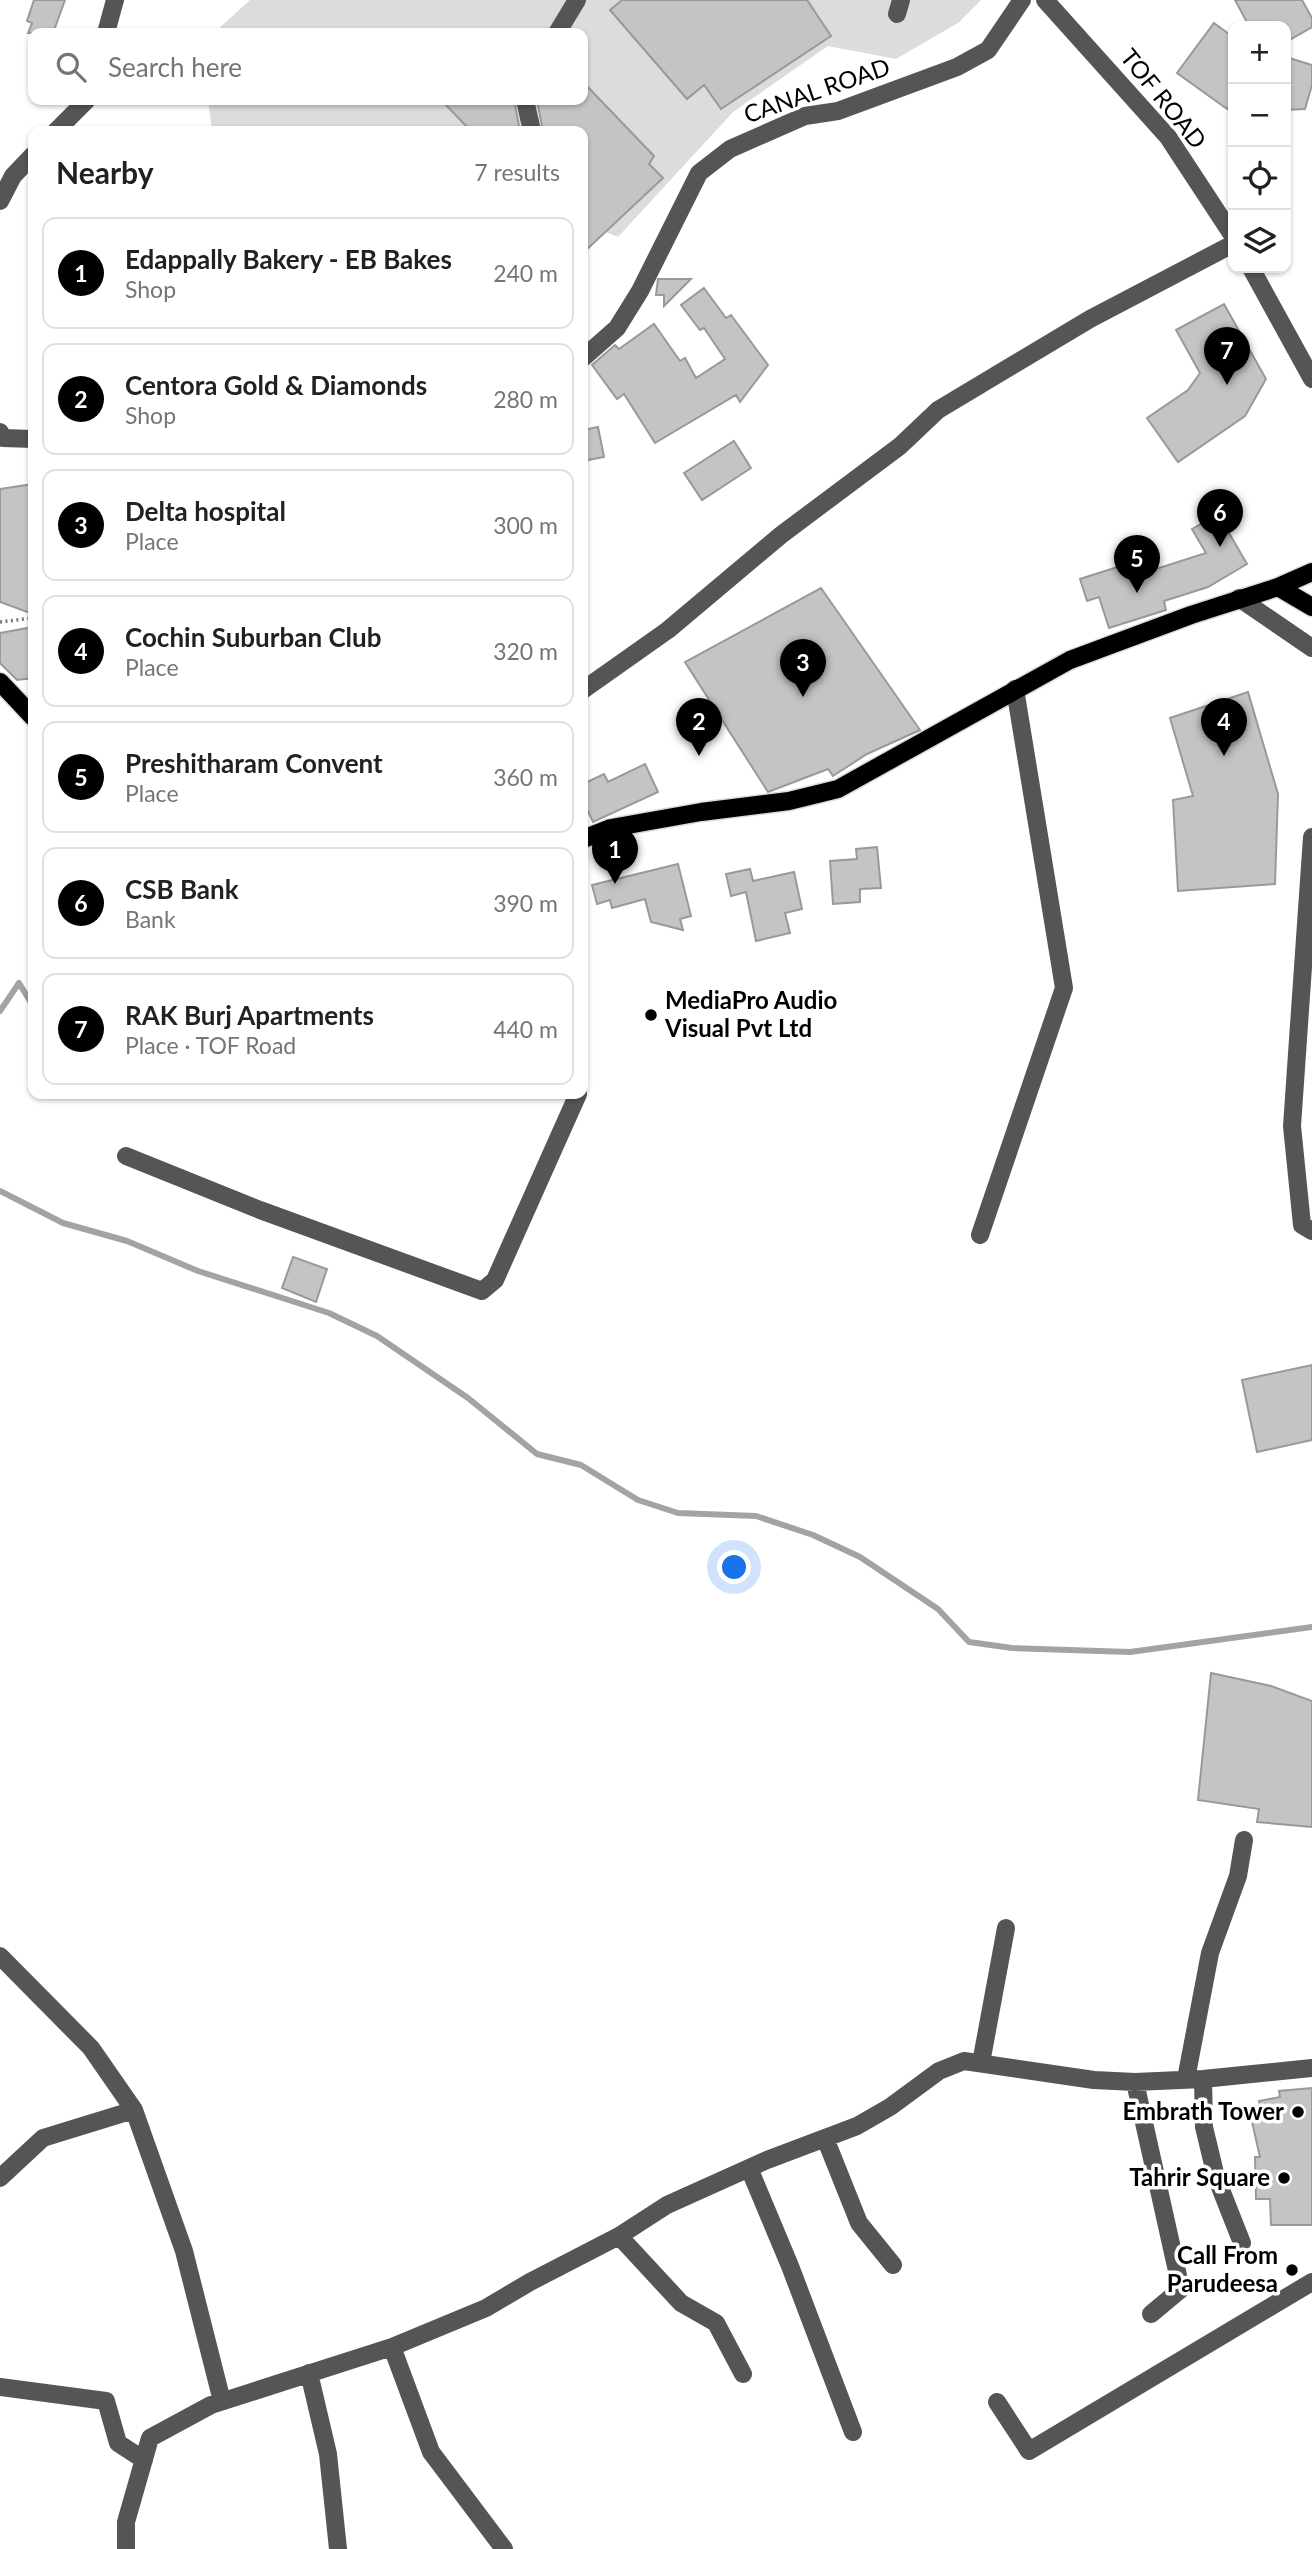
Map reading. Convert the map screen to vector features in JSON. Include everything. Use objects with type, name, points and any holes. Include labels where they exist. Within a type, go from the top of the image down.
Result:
[{"type":"main road","points":[[588,837],[611,828],[816,796],[838,789],[1070,660],[1239,598],[1278,587],[1312,572]]},
{"type":"main road","points":[[1278,587],[1312,607]]},
{"type":"main road","points":[[0,682],[28,712]]},
{"type":"street","points":[[107,28],[115,0]]},
{"type":"street","points":[[560,28],[577,0]]},
{"type":"street","name":"CANAL ROAD","points":[[588,354],[617,328],[640,290],[699,173],[730,149],[806,116],[838,111],[957,67],[988,50],[1022,0]]},
{"type":"street","name":"TOF ROAD","points":[[1045,0],[1168,137],[1228,228]]},
{"type":"street","points":[[61,126],[82,105]]},
{"type":"street","points":[[526,105],[531,126]]},
{"type":"street","points":[[0,201],[13,176],[28,160]]},
{"type":"street","points":[[588,686],[668,630],[781,535],[900,446],[938,410],[1090,319],[1228,247]]},
{"type":"street","points":[[1254,273],[1312,379]]},
{"type":"street","points":[[0,432],[3,438],[28,439]]},
{"type":"street","points":[[1239,598],[1312,648]]},
{"type":"street","points":[[980,1235],[1064,988],[1015,689]]},
{"type":"street","points":[[1312,837],[1292,1126],[1302,1225],[1312,1231]]},
{"type":"street","points":[[126,1156],[260,1210],[482,1291],[495,1280],[576,1099]]},
{"type":"street","points":[[1242,2243],[1216,2176],[1194,2079],[1210,1953],[1238,1876],[1244,1840]]},
{"type":"street","points":[[981,2063],[1006,1928]]},
{"type":"street","points":[[0,1956],[91,2048],[134,2110],[184,2251],[222,2401]]},
{"type":"street","points":[[126,2549],[125,2522],[150,2438],[222,2401],[392,2347],[486,2308],[530,2281],[619,2236],[667,2205],[749,2168],[857,2126],[890,2107],[939,2071],[964,2061],[1094,2080],[1135,2082],[1312,2068]]},
{"type":"street","points":[[1135,2082],[1181,2288],[1151,2314]]},
{"type":"street","points":[[0,2178],[43,2138],[134,2110]]},
{"type":"street","points":[[825,2138],[859,2223],[893,2265]]},
{"type":"street","points":[[749,2168],[790,2266],[853,2432]]},
{"type":"street","points":[[619,2236],[681,2303],[716,2323],[743,2374]]},
{"type":"street","points":[[997,2402],[1029,2451],[1312,2282]]},
{"type":"street","points":[[392,2347],[431,2452],[504,2549]]},
{"type":"street","points":[[309,2373],[328,2454],[338,2549]]},
{"type":"street","points":[[0,2387],[106,2401],[118,2443],[144,2460]]},
{"type":"path","points":[[0,622],[28,619]]},
{"type":"shaded area","points":[[250,0],[981,0],[958,23],[896,59],[828,46],[733,112],[618,237],[588,225],[588,126],[211,126],[209,105],[588,105],[588,28],[219,28]]},
{"type":"building","points":[[34,0],[65,0],[55,28],[30,28],[32,23],[27,21]]},
{"type":"building","points":[[622,0],[807,0],[831,36],[721,109],[704,85],[687,99],[610,10]]},
{"type":"building","points":[[1235,0],[1302,0],[1312,18],[1312,27],[1291,39],[1291,21],[1246,21]]},
{"type":"building","points":[[1214,23],[1228,33],[1227,109],[1177,73]]},
{"type":"building","points":[[1291,59],[1312,65],[1312,85],[1305,109],[1291,110]]},
{"type":"building","points":[[588,87],[654,156],[649,164],[663,178],[588,248],[588,126],[542,126],[538,105],[588,105]]},
{"type":"building","points":[[446,105],[515,105],[519,126],[466,126]]},
{"type":"building","points":[[658,279],[691,279],[664,306],[664,295],[656,295]]},
{"type":"building","points":[[704,288],[726,318],[731,315],[768,365],[740,402],[736,395],[655,443],[624,394],[617,399],[592,365],[615,345],[619,349],[654,324],[680,361],[685,358],[696,378],[725,359],[704,328],[700,330],[681,305]]},
{"type":"building","points":[[1224,304],[1266,379],[1245,416],[1178,462],[1147,418],[1188,390],[1200,373],[1176,330]]},
{"type":"building","points":[[598,427],[604,457],[588,460],[588,429]]},
{"type":"building","points":[[734,441],[751,468],[702,500],[684,473]]},
{"type":"building","points":[[28,485],[28,612],[0,602],[0,489]]},
{"type":"building","points":[[1218,514],[1247,564],[1208,587],[1164,601],[1166,610],[1109,628],[1099,597],[1087,601],[1080,579],[1149,557],[1153,570],[1206,553],[1192,529]]},
{"type":"building","points":[[821,588],[920,730],[867,754],[833,776],[828,769],[768,792],[685,662]]},
{"type":"building","points":[[28,628],[28,679],[17,680],[0,663],[0,633]]},
{"type":"building","points":[[1248,692],[1278,794],[1275,884],[1178,891],[1173,800],[1193,796],[1170,718]]},
{"type":"building","points":[[645,764],[658,792],[593,822],[588,812],[588,782],[604,774],[608,782]]},
{"type":"building","points":[[877,847],[881,888],[860,889],[860,902],[833,904],[830,861],[857,859],[856,849]]},
{"type":"building","points":[[678,864],[691,916],[680,919],[683,930],[651,922],[645,899],[612,908],[610,900],[597,904],[592,885]]},
{"type":"building","points":[[750,869],[753,881],[794,872],[802,909],[785,913],[790,933],[756,941],[746,892],[731,896],[726,874]]},
{"type":"building","points":[[293,1257],[327,1269],[316,1302],[282,1288]]},
{"type":"building","points":[[1312,1365],[1312,1440],[1257,1452],[1242,1380]]},
{"type":"building","points":[[1211,1673],[1271,1686],[1312,1701],[1312,1827],[1257,1822],[1259,1809],[1198,1800]]},
{"type":"building","points":[[1312,2088],[1312,2225],[1271,2225],[1270,2199],[1256,2199],[1255,2157],[1260,2157],[1250,2113],[1261,2111],[1259,2101],[1280,2097],[1279,2091]]},
{"type":"waterway","points":[[0,1011],[19,983],[28,998]]},
{"type":"waterway","points":[[0,1191],[63,1223],[127,1241],[198,1271],[329,1313],[377,1336],[468,1398],[537,1454],[581,1465],[638,1500],[678,1513],[756,1516],[813,1535],[860,1557],[938,1609],[969,1642],[1012,1648],[1130,1652],[1312,1627]]},
{"type":"place","name":"RAK Burj Apartments","points":[[1227,385]]},
{"type":"place","name":"CSB Bank","points":[[1220,547]]},
{"type":"place","name":"Preshitharam Convent","points":[[1137,593]]},
{"type":"place","name":"Delta hospital","points":[[803,697]]},
{"type":"place","name":"Centora Gold & Diamonds","points":[[699,756]]},
{"type":"place","name":"Cochin Suburban Club","points":[[1224,756]]},
{"type":"place","name":"Edappally Bakery - EB Bakes","points":[[615,884]]},
{"type":"place","name":"MediaPro Audio Visual Pvt Ltd","points":[[651,1015]]},
{"type":"place","name":"Embrath Tower","points":[[1298,2112]]},
{"type":"place","name":"Tahrir Square","points":[[1284,2178]]},
{"type":"place","name":"Call From Parudeesa","points":[[1292,2270]]}]
